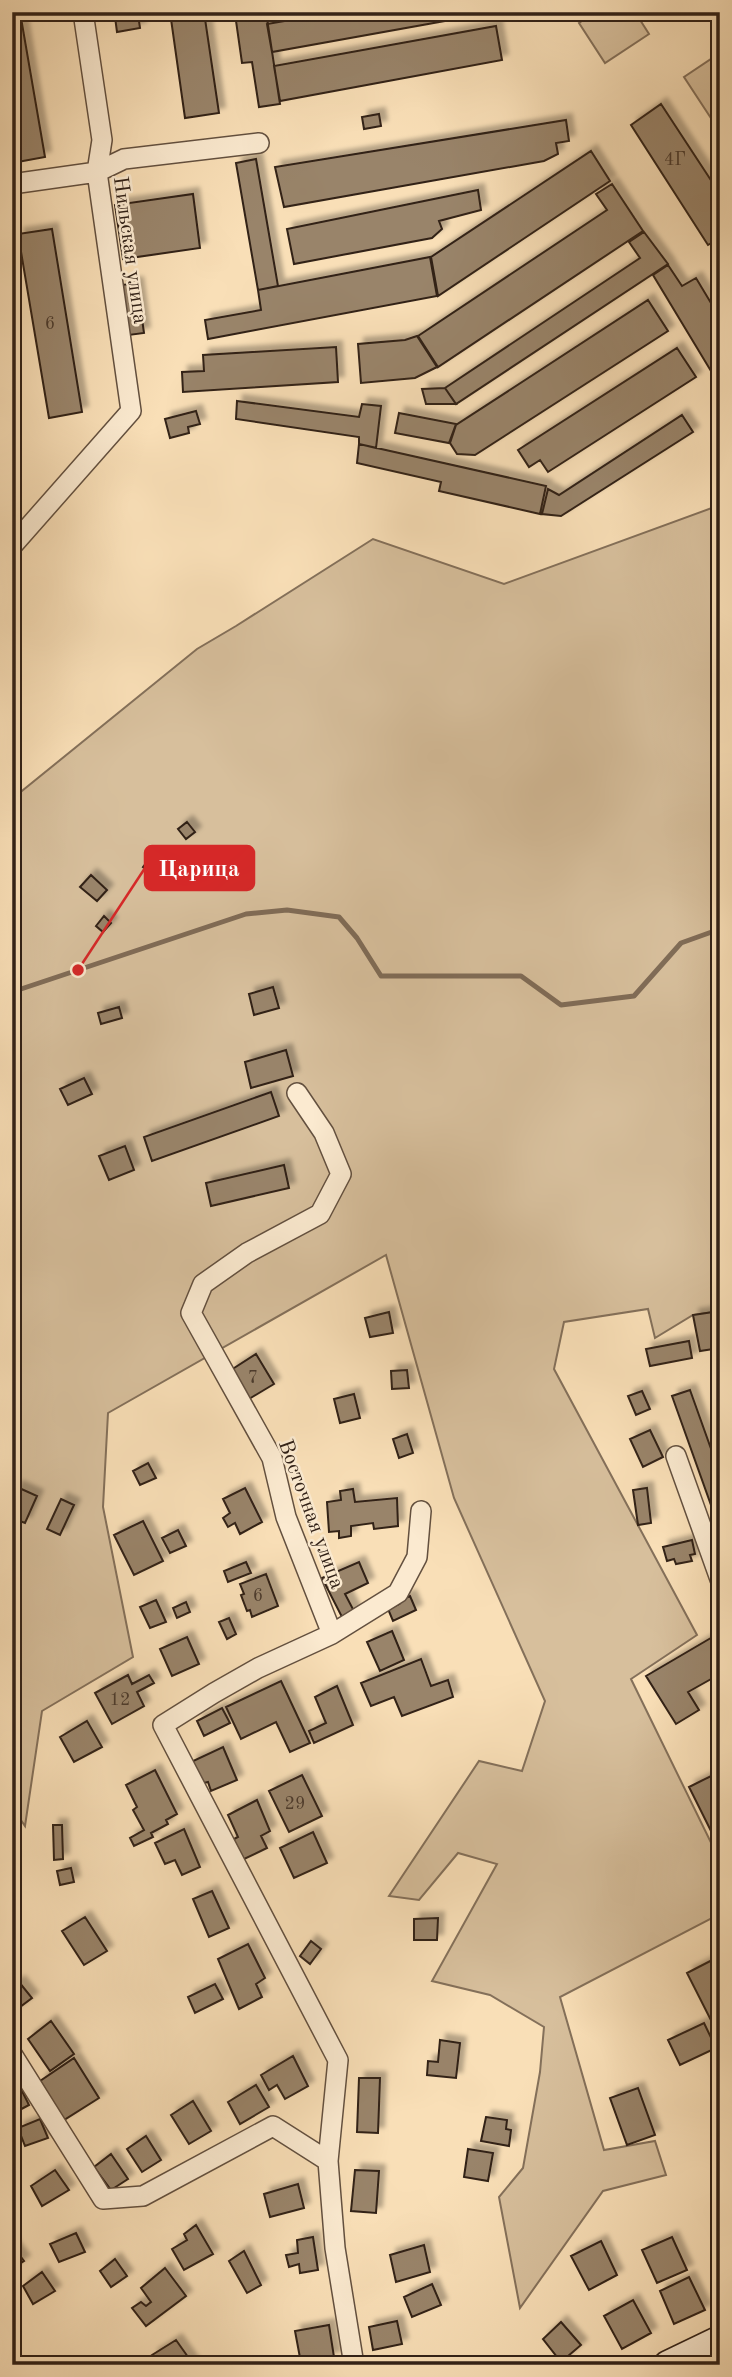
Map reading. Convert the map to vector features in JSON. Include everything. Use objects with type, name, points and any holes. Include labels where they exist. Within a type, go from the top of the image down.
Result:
[{"type":"main road","points":[[668,2365],[720,2340]]},
{"type":"street","name":"Нильская улица","points":[[12,546],[131,411],[97,172],[102,140],[83,12]]},
{"type":"street","points":[[12,184],[97,172],[124,159],[259,143]]},
{"type":"street","name":"Восточная улица","points":[[297,1093],[324,1133],[341,1174],[320,1214],[247,1253],[203,1284],[191,1312],[272,1458],[286,1517],[332,1634]]},
{"type":"street","points":[[676,1456],[720,1579]]},
{"type":"street","points":[[354,2365],[335,2248],[328,2161],[338,2060],[163,1725],[258,1668],[332,1634],[398,1593],[417,1557],[421,1511]]},
{"type":"street","points":[[12,2054],[103,2199],[143,2196],[273,2126],[328,2161]]},
{"type":"shaded area","points":[[595,12],[635,12],[649,34],[605,63],[579,23]]},
{"type":"shaded area","points":[[711,59],[720,73],[720,132],[684,77]]},
{"type":"shaded area","points":[[720,505],[720,1311],[693,1315],[655,1338],[648,1309],[564,1322],[554,1369],[697,1635],[631,1679],[720,1861],[720,1914],[560,1997],[604,2150],[655,2141],[666,2175],[603,2191],[520,2308],[499,2197],[523,2168],[540,2072],[544,2027],[490,1995],[432,1981],[497,1864],[458,1853],[419,1900],[389,1896],[479,1761],[522,1771],[545,1701],[454,1498],[386,1255],[108,1413],[103,1507],[133,1657],[42,1711],[25,1826],[12,1807],[12,799],[197,649],[373,539],[504,584]]},
{"type":"building","points":[[12,12],[20,12],[45,157],[12,163]]},
{"type":"building","points":[[120,12],[138,14],[140,28],[117,32],[115,17],[120,17]]},
{"type":"building","points":[[170,12],[204,12],[219,113],[185,118]]},
{"type":"building","points":[[245,12],[266,12],[280,104],[259,107],[252,62],[242,63],[236,21],[246,20]]},
{"type":"building","points":[[337,12],[495,12],[272,52],[267,24]]},
{"type":"building","points":[[496,26],[502,60],[280,101],[274,66]]},
{"type":"building","points":[[661,104],[720,194],[720,238],[708,245],[631,125]]},
{"type":"building","points":[[379,114],[381,126],[364,129],[362,117]]},
{"type":"building","points":[[566,120],[569,141],[556,143],[558,154],[544,161],[284,207],[275,167]]},
{"type":"building","points":[[591,151],[610,181],[438,296],[431,257]]},
{"type":"building","points":[[256,159],[278,286],[258,290],[236,163]]},
{"type":"building","points":[[612,184],[643,231],[438,367],[418,336],[607,210],[596,194]]},
{"type":"building","points":[[478,190],[481,210],[439,221],[442,229],[432,238],[294,264],[287,229]]},
{"type":"building","points":[[193,194],[200,248],[123,259],[115,205]]},
{"type":"building","points":[[52,229],[82,412],[49,418],[18,234]]},
{"type":"building","points":[[644,232],[668,264],[456,404],[445,388],[640,258],[629,242]]},
{"type":"building","points":[[430,257],[437,296],[208,339],[205,320],[261,310],[258,290]]},
{"type":"building","points":[[668,265],[682,286],[696,278],[720,318],[720,386],[653,275]]},
{"type":"building","points":[[137,283],[144,333],[129,335],[121,285]]},
{"type":"building","points":[[648,300],[668,331],[475,455],[457,454],[450,443],[456,425]]},
{"type":"building","points":[[417,336],[437,367],[415,378],[361,383],[358,344],[405,340]]},
{"type":"building","points":[[336,347],[338,382],[183,392],[182,372],[204,371],[203,355]]},
{"type":"building","points":[[677,348],[696,377],[548,472],[540,460],[529,467],[518,450]]},
{"type":"building","points":[[445,388],[456,404],[426,404],[422,389]]},
{"type":"building","points":[[237,401],[359,417],[362,404],[381,406],[376,448],[359,444],[359,437],[236,419]]},
{"type":"building","points":[[196,411],[200,424],[188,427],[189,433],[170,438],[165,419]]},
{"type":"building","points":[[399,413],[456,424],[449,443],[395,433]]},
{"type":"building","points":[[682,415],[693,432],[561,516],[542,514],[548,489],[559,495]]},
{"type":"building","points":[[359,444],[546,486],[540,514],[439,491],[441,482],[357,463]]},
{"type":"building","points":[[187,822],[195,832],[186,839],[178,829]]},
{"type":"building","points":[[150,858],[159,865],[152,874],[143,867]]},
{"type":"building","points":[[91,875],[107,890],[97,901],[80,887]]},
{"type":"building","points":[[104,916],[111,923],[103,932],[96,926]]},
{"type":"building","points":[[273,987],[279,1008],[254,1015],[249,994]]},
{"type":"building","points":[[119,1007],[122,1018],[101,1024],[98,1013]]},
{"type":"building","points":[[286,1050],[293,1076],[251,1088],[245,1062]]},
{"type":"building","points":[[84,1078],[92,1094],[68,1105],[60,1089]]},
{"type":"building","points":[[271,1092],[279,1116],[152,1161],[144,1137]]},
{"type":"building","points":[[125,1146],[134,1170],[109,1180],[99,1156]]},
{"type":"building","points":[[284,1165],[289,1188],[211,1206],[206,1183]]},
{"type":"building","points":[[720,1311],[720,1348],[700,1351],[693,1315]]},
{"type":"building","points":[[389,1312],[393,1333],[370,1337],[365,1318]]},
{"type":"building","points":[[689,1341],[692,1358],[650,1366],[646,1349]]},
{"type":"building","points":[[256,1354],[274,1384],[249,1399],[231,1370]]},
{"type":"building","points":[[407,1370],[409,1388],[392,1389],[391,1371]]},
{"type":"building","points":[[690,1390],[720,1474],[720,1517],[716,1519],[672,1396]]},
{"type":"building","points":[[642,1391],[650,1409],[636,1415],[628,1396]]},
{"type":"building","points":[[354,1394],[360,1418],[340,1423],[334,1399]]},
{"type":"building","points":[[650,1430],[663,1457],[643,1467],[630,1439]]},
{"type":"building","points":[[407,1434],[413,1453],[399,1458],[393,1439]]},
{"type":"building","points":[[148,1463],[156,1478],[140,1485],[133,1471]]},
{"type":"building","points":[[17,1487],[37,1496],[25,1523],[12,1518],[12,1499]]},
{"type":"building","points":[[245,1488],[262,1522],[240,1534],[235,1523],[228,1527],[223,1518],[230,1513],[223,1499]]},
{"type":"building","points":[[647,1488],[651,1523],[638,1525],[633,1490]]},
{"type":"building","points":[[353,1489],[355,1502],[397,1498],[398,1526],[374,1529],[373,1523],[351,1526],[351,1536],[339,1538],[339,1531],[329,1532],[327,1502],[341,1500],[340,1491]]},
{"type":"building","points":[[61,1499],[74,1505],[60,1535],[47,1529]]},
{"type":"building","points":[[143,1521],[163,1561],[134,1575],[114,1535]]},
{"type":"building","points":[[178,1530],[186,1546],[170,1553],[162,1538]]},
{"type":"building","points":[[692,1540],[695,1554],[690,1555],[692,1561],[676,1564],[674,1559],[667,1561],[663,1547]]},
{"type":"building","points":[[246,1562],[251,1573],[228,1582],[224,1571]]},
{"type":"building","points":[[359,1562],[368,1583],[345,1594],[355,1613],[343,1619],[322,1578]]},
{"type":"building","points":[[266,1574],[278,1606],[252,1617],[241,1595],[244,1594],[240,1584]]},
{"type":"building","points":[[410,1596],[416,1610],[393,1621],[388,1609],[399,1604],[397,1601]]},
{"type":"building","points":[[156,1600],[166,1622],[150,1628],[140,1607]]},
{"type":"building","points":[[186,1602],[190,1612],[177,1618],[173,1608]]},
{"type":"building","points":[[229,1618],[236,1634],[227,1639],[219,1622]]},
{"type":"building","points":[[392,1631],[404,1660],[380,1671],[367,1642]]},
{"type":"building","points":[[716,1635],[720,1641],[720,1674],[688,1692],[699,1710],[676,1724],[646,1676]]},
{"type":"building","points":[[187,1637],[199,1664],[172,1676],[160,1649]]},
{"type":"building","points":[[421,1659],[431,1686],[448,1680],[453,1697],[402,1716],[394,1697],[371,1706],[361,1683]]},
{"type":"building","points":[[128,1675],[132,1684],[149,1675],[154,1683],[137,1692],[144,1706],[112,1724],[95,1693]]},
{"type":"building","points":[[281,1681],[310,1743],[290,1752],[276,1722],[241,1739],[226,1707]]},
{"type":"building","points":[[337,1686],[353,1725],[314,1743],[309,1731],[326,1723],[315,1697]]},
{"type":"building","points":[[222,1708],[230,1723],[204,1736],[197,1721]]},
{"type":"building","points":[[87,1721],[102,1747],[74,1762],[60,1737]]},
{"type":"building","points":[[223,1747],[237,1780],[211,1791],[208,1782],[200,1784],[191,1762]]},
{"type":"building","points":[[155,1770],[177,1814],[166,1820],[168,1824],[151,1833],[153,1837],[134,1846],[130,1838],[144,1830],[133,1810],[137,1807],[126,1785]]},
{"type":"building","points":[[302,1775],[322,1816],[289,1832],[269,1791]]},
{"type":"building","points":[[713,1775],[720,1789],[720,1849],[689,1787]]},
{"type":"building","points":[[257,1800],[270,1831],[261,1836],[267,1848],[240,1861],[230,1841],[238,1837],[228,1815]]},
{"type":"building","points":[[53,1825],[62,1825],[63,1859],[54,1860]]},
{"type":"building","points":[[184,1829],[200,1867],[182,1875],[175,1860],[165,1864],[155,1843]]},
{"type":"building","points":[[313,1832],[327,1863],[294,1878],[280,1848]]},
{"type":"building","points":[[71,1868],[74,1882],[60,1885],[57,1871]]},
{"type":"building","points":[[212,1891],[229,1928],[209,1937],[193,1899]]},
{"type":"building","points":[[85,1917],[107,1951],[84,1965],[62,1931]]},
{"type":"building","points":[[438,1918],[437,1940],[414,1940],[414,1919]]},
{"type":"building","points":[[311,1941],[321,1949],[310,1964],[300,1956]]},
{"type":"building","points":[[248,1944],[265,1978],[256,1984],[262,1997],[239,2009],[218,1959]]},
{"type":"building","points":[[720,1956],[720,2038],[687,1973]]},
{"type":"building","points":[[19,1982],[32,1998],[12,2013],[12,1987]]},
{"type":"building","points":[[215,1984],[223,1999],[195,2013],[188,1997]]},
{"type":"building","points":[[51,2021],[74,2054],[50,2071],[28,2039]]},
{"type":"building","points":[[704,2023],[716,2048],[680,2065],[668,2040]]},
{"type":"building","points":[[440,2040],[460,2043],[456,2078],[427,2075],[428,2061],[438,2062]]},
{"type":"building","points":[[293,2056],[308,2086],[285,2099],[277,2085],[269,2090],[261,2075]]},
{"type":"building","points":[[74,2058],[99,2098],[64,2120],[40,2081]]},
{"type":"building","points":[[359,2078],[380,2078],[378,2133],[357,2132]]},
{"type":"building","points":[[17,2081],[29,2105],[12,2114],[12,2084]]},
{"type":"building","points":[[256,2085],[269,2107],[240,2124],[228,2102]]},
{"type":"building","points":[[638,2088],[655,2135],[627,2145],[610,2098]]},
{"type":"building","points":[[193,2101],[211,2131],[189,2144],[171,2115]]},
{"type":"building","points":[[486,2117],[507,2120],[506,2129],[511,2130],[509,2146],[481,2141]]},
{"type":"building","points":[[40,2119],[48,2138],[25,2146],[18,2128]]},
{"type":"building","points":[[146,2136],[161,2160],[142,2172],[127,2149]]},
{"type":"building","points":[[468,2149],[493,2153],[488,2181],[464,2177]]},
{"type":"building","points":[[111,2154],[128,2179],[111,2190],[94,2167]]},
{"type":"building","points":[[55,2170],[69,2190],[42,2206],[31,2186]]},
{"type":"building","points":[[355,2170],[379,2171],[376,2213],[351,2211]]},
{"type":"building","points":[[298,2184],[304,2208],[270,2217],[264,2194]]},
{"type":"building","points":[[196,2225],[213,2254],[184,2270],[172,2249],[187,2240],[184,2234]]},
{"type":"building","points":[[76,2233],[85,2252],[59,2262],[50,2244]]},
{"type":"building","points":[[313,2237],[318,2270],[300,2273],[299,2264],[289,2267],[286,2255],[298,2253],[297,2240]]},
{"type":"building","points":[[672,2237],[687,2270],[657,2283],[642,2250]]},
{"type":"building","points":[[601,2241],[617,2275],[589,2290],[571,2256]]},
{"type":"building","points":[[12,2245],[24,2261],[12,2269]]},
{"type":"building","points":[[424,2245],[430,2272],[396,2282],[390,2255]]},
{"type":"building","points":[[244,2251],[261,2285],[247,2293],[229,2261]]},
{"type":"building","points":[[115,2259],[127,2276],[111,2287],[100,2271]]},
{"type":"building","points":[[165,2268],[186,2296],[146,2326],[132,2308],[141,2302],[146,2306],[151,2302],[141,2288]]},
{"type":"building","points":[[42,2272],[55,2291],[33,2304],[23,2286]]},
{"type":"building","points":[[689,2277],[705,2310],[674,2324],[660,2291]]},
{"type":"building","points":[[432,2284],[441,2305],[412,2317],[404,2297]]},
{"type":"building","points":[[633,2300],[651,2333],[622,2349],[604,2316]]},
{"type":"building","points":[[397,2321],[402,2344],[373,2350],[369,2327]]},
{"type":"building","points":[[561,2322],[581,2345],[561,2362],[543,2339]]},
{"type":"building","points":[[329,2325],[334,2357],[301,2363],[295,2331]]},
{"type":"building","points":[[176,2340],[193,2364],[158,2365],[152,2355]]},
{"type":"waterway","points":[[12,992],[246,914],[287,910],[339,917],[357,938],[381,976],[521,976],[561,1005],[634,996],[681,943],[720,929]]},
{"type":"place","name":"Царица","points":[[78,970]]}]
